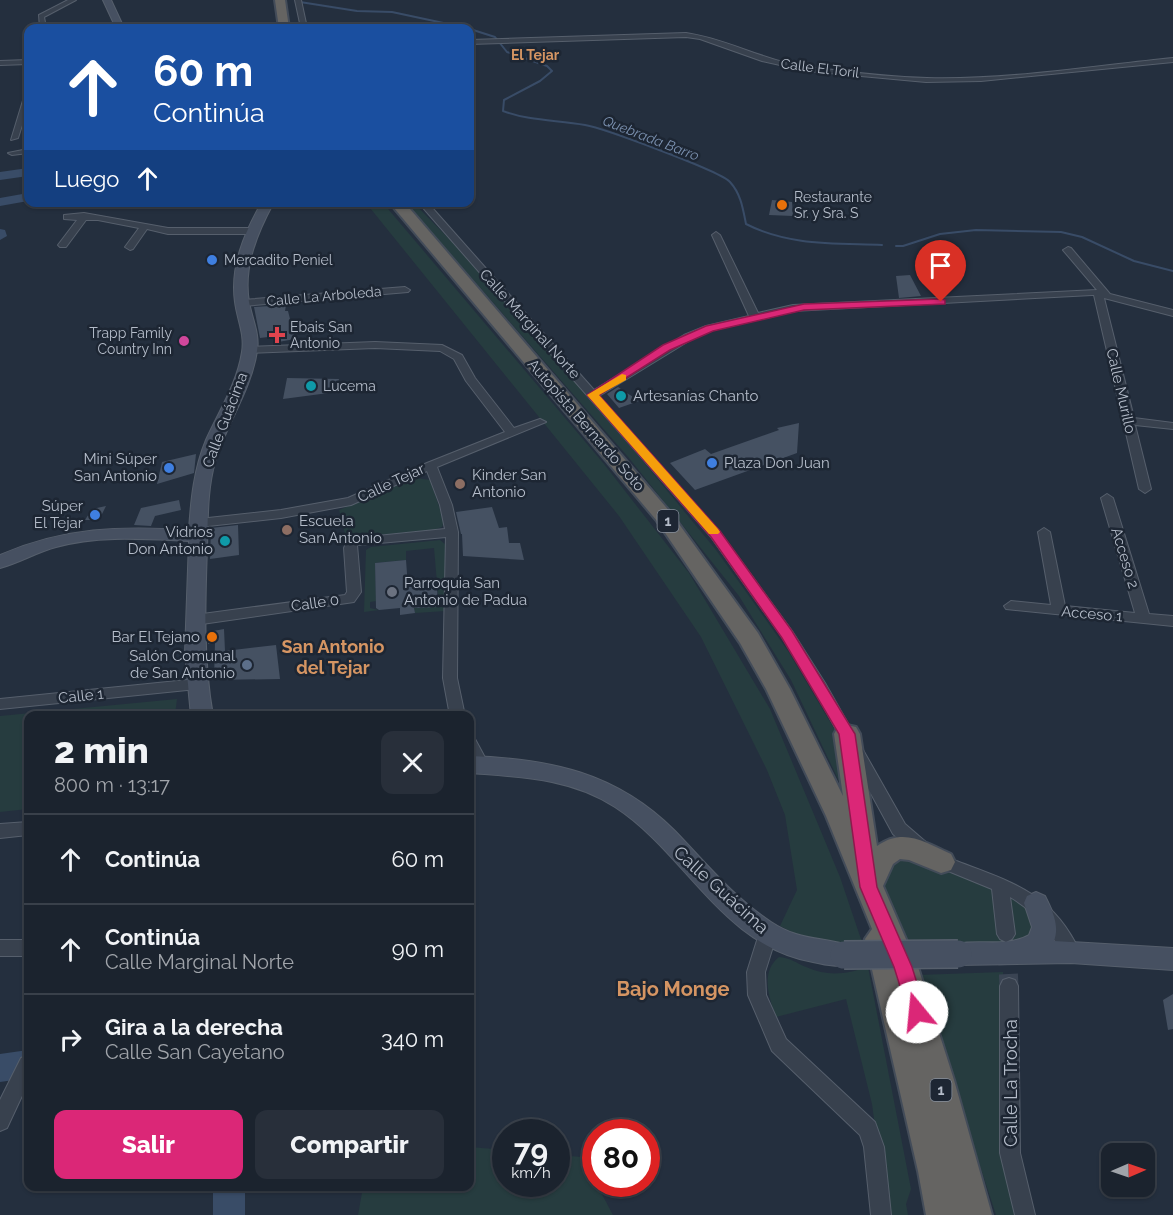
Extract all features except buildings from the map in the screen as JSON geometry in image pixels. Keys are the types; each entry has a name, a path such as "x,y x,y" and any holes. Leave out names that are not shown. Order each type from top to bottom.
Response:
{"highway":[{"path":"280,0 283,24"},
{"name":"Autopista Bernardo Soto","path":"400,207 664,517 750,639 778,688 839,816 903,967 938,1080 975,1215"},
{"path":"847,734 868,887"},
{"path":"868,887 883,856 896,847 912,849 941,862"},
{"name":"Autopista Bernardo Soto","path":"868,887 943,1215"}],"main road":[{"path":"106,0 118,24"},
{"name":"Calle Guácima","path":"198,702 195,620 204,477 209,453 242,381 250,350 240,283 242,264 253,231 265,207"},
{"path":"0,562 38,545 79,534 199,529"},
{"name":"Calle Guácima","path":"475,765 566,776 594,785 622,800 636,810 734,906 768,934 806,949 844,955 957,954 1010,943 1071,952 1173,959"},
{"path":"1010,943 1031,947 1040,942 1045,927 1036,903"}],"street":[{"path":"42,24 41,16 72,0"},
{"path":"298,0 303,24"},
{"name":"Calle El Toril","path":"474,42 686,35 701,37 764,60 807,69 926,80 981,79 1173,60"},
{"path":"0,63 24,62"},
{"path":"14,138 24,108"},
{"path":"12,153 24,152"},
{"name":"Calle Marginal Norte","path":"426,207 716,534 787,634 847,734 899,829 941,862 1000,884 1036,903 1060,932 1071,952"},
{"path":"67,217 84,216 183,232 253,231"},
{"path":"63,245 84,216"},
{"path":"130,247 145,226"},
{"path":"716,235 755,317"},
{"name":"Calle Murillo","path":"1068,250 1102,294 1128,421 1145,489"},
{"name":"Calle La Arboleda","path":"243,303 405,290"},
{"path":"593,395 688,337 755,317 804,307 1102,294 1173,313"},
{"path":"250,350 375,345 423,345 442,348 458,357 470,379 512,432"},
{"path":"1128,421 1173,426"},
{"name":"Calle Tejar","path":"199,529 340,504 540,422"},
{"path":"431,465 446,505 452,532 450,678 457,711"},
{"name":"Acceso 2","path":"1107,498 1143,618"},
{"name":"Calle 0","path":"195,620 349,598 354,592 350,548 352,542 452,532"},
{"path":"1044,532 1059,611"},
{"name":"Acceso 1","path":"1011,606 1173,621"},
{"name":"Calle 1","path":"0,704 198,702"},
{"path":"0,831 24,829"},
{"path":"1000,884 1010,943"},
{"path":"768,934 756,972 757,995 779,1045 868,1129 874,1147 881,1215"},
{"path":"0,948 24,948"},
{"name":"Calle La Trocha","path":"1009,986 1010,1153 1025,1215"},
{"path":"2,1116 24,1072"}],"green space":[{"path":"369,207 386,207 604,464 689,573 770,709 840,877 864,948 806,939 780,926 797,890 785,815 767,770 701,637 619,516"},
{"path":"409,207 418,207 452,242 609,420 716,550 788,651 839,737 846,796 791,680 739,596 629,458"},
{"path":"415,478 430,480 444,521 442,527 433,530 346,538 339,510"},
{"path":"440,540 446,545 445,611 415,613 414,608 439,606 434,548 406,551 406,560 375,563 376,601 370,602 370,608 379,610 364,612 366,550 371,547"},
{"path":"177,699 176,711 52,711"},
{"path":"24,714 24,809 0,812 0,716"},
{"path":"903,856 993,888 1005,938 1012,939 1006,893 1034,920 1035,927 1029,944 905,951 879,879 884,869"},
{"path":"779,957 814,970 830,973 845,973 868,967 911,1189 906,1204 908,1215 887,1215 872,1104 846,999 776,1017 769,994 768,978 773,963"},
{"path":"1003,972 1002,1141 1016,1215 996,1215 918,975"},
{"path":"474,1147 492,1149 492,1197 570,1197 570,1156 582,1157 582,1197 603,1197 613,1215 358,1215 362,1191 474,1191"}],"waterway":[{"name":"Quebrada Barro","path":"300,2 357,11 392,12 448,24"},
{"name":"Quebrada Barro","path":"474,30 495,37 507,52 547,66 552,71 540,81 504,100 503,111 523,117 575,123 596,128 706,169 730,182 743,207 746,224 762,231 813,242 882,245"},
{"path":"0,176 24,173"},
{"path":"0,202 24,198"},
{"name":"Quebrada Barro","path":"896,246 903,246 940,234 976,230 1061,232 1082,237 1134,261 1173,271"},
{"path":"0,1068 24,1065"},
{"path":"229,1191 229,1215"}],"tunnel":[{"path":"1007,946 1009,986"}],"slow traffic":[{"path":"622,377 593,395 713,532"}],"place":[{"name":"Restaurante Sr. y Sra. S","path":"782,205"},
{"name":"Mercadito Peniel","path":"212,260"},
{"name":"Ebais San Antonio","path":"277,335"},
{"name":"Trapp Family Country Inn","path":"184,341"},
{"name":"Lucema","path":"311,386"},
{"name":"Artesanías Chanto","path":"621,396"},
{"name":"Plaza Don Juan","path":"712,463"},
{"name":"Mini Súper San Antonio","path":"169,468"},
{"name":"Kinder San Antonio","path":"460,484"},
{"name":"Súper El Tejar","path":"95,515"},
{"name":"Escuela San Antonio","path":"287,530"},
{"name":"Vidrios Don Antonio","path":"225,541"},
{"name":"Parroquia San Antonio de Padua","path":"392,592"},
{"name":"Bar El Tejano","path":"212,637"},
{"name":"Salón Comunal de San Antonio","path":"247,665"}],"district":[{"name":"El Tejar","path":"535,55"},
{"name":"San Antonio del Tejar","path":"333,657"},
{"name":"Bajo Monge","path":"673,989"}],"route":[{"path":"917,1012 903,967 868,887 847,734 787,634 716,534 593,395 666,348 710,328 793,308 941,302"}]}
